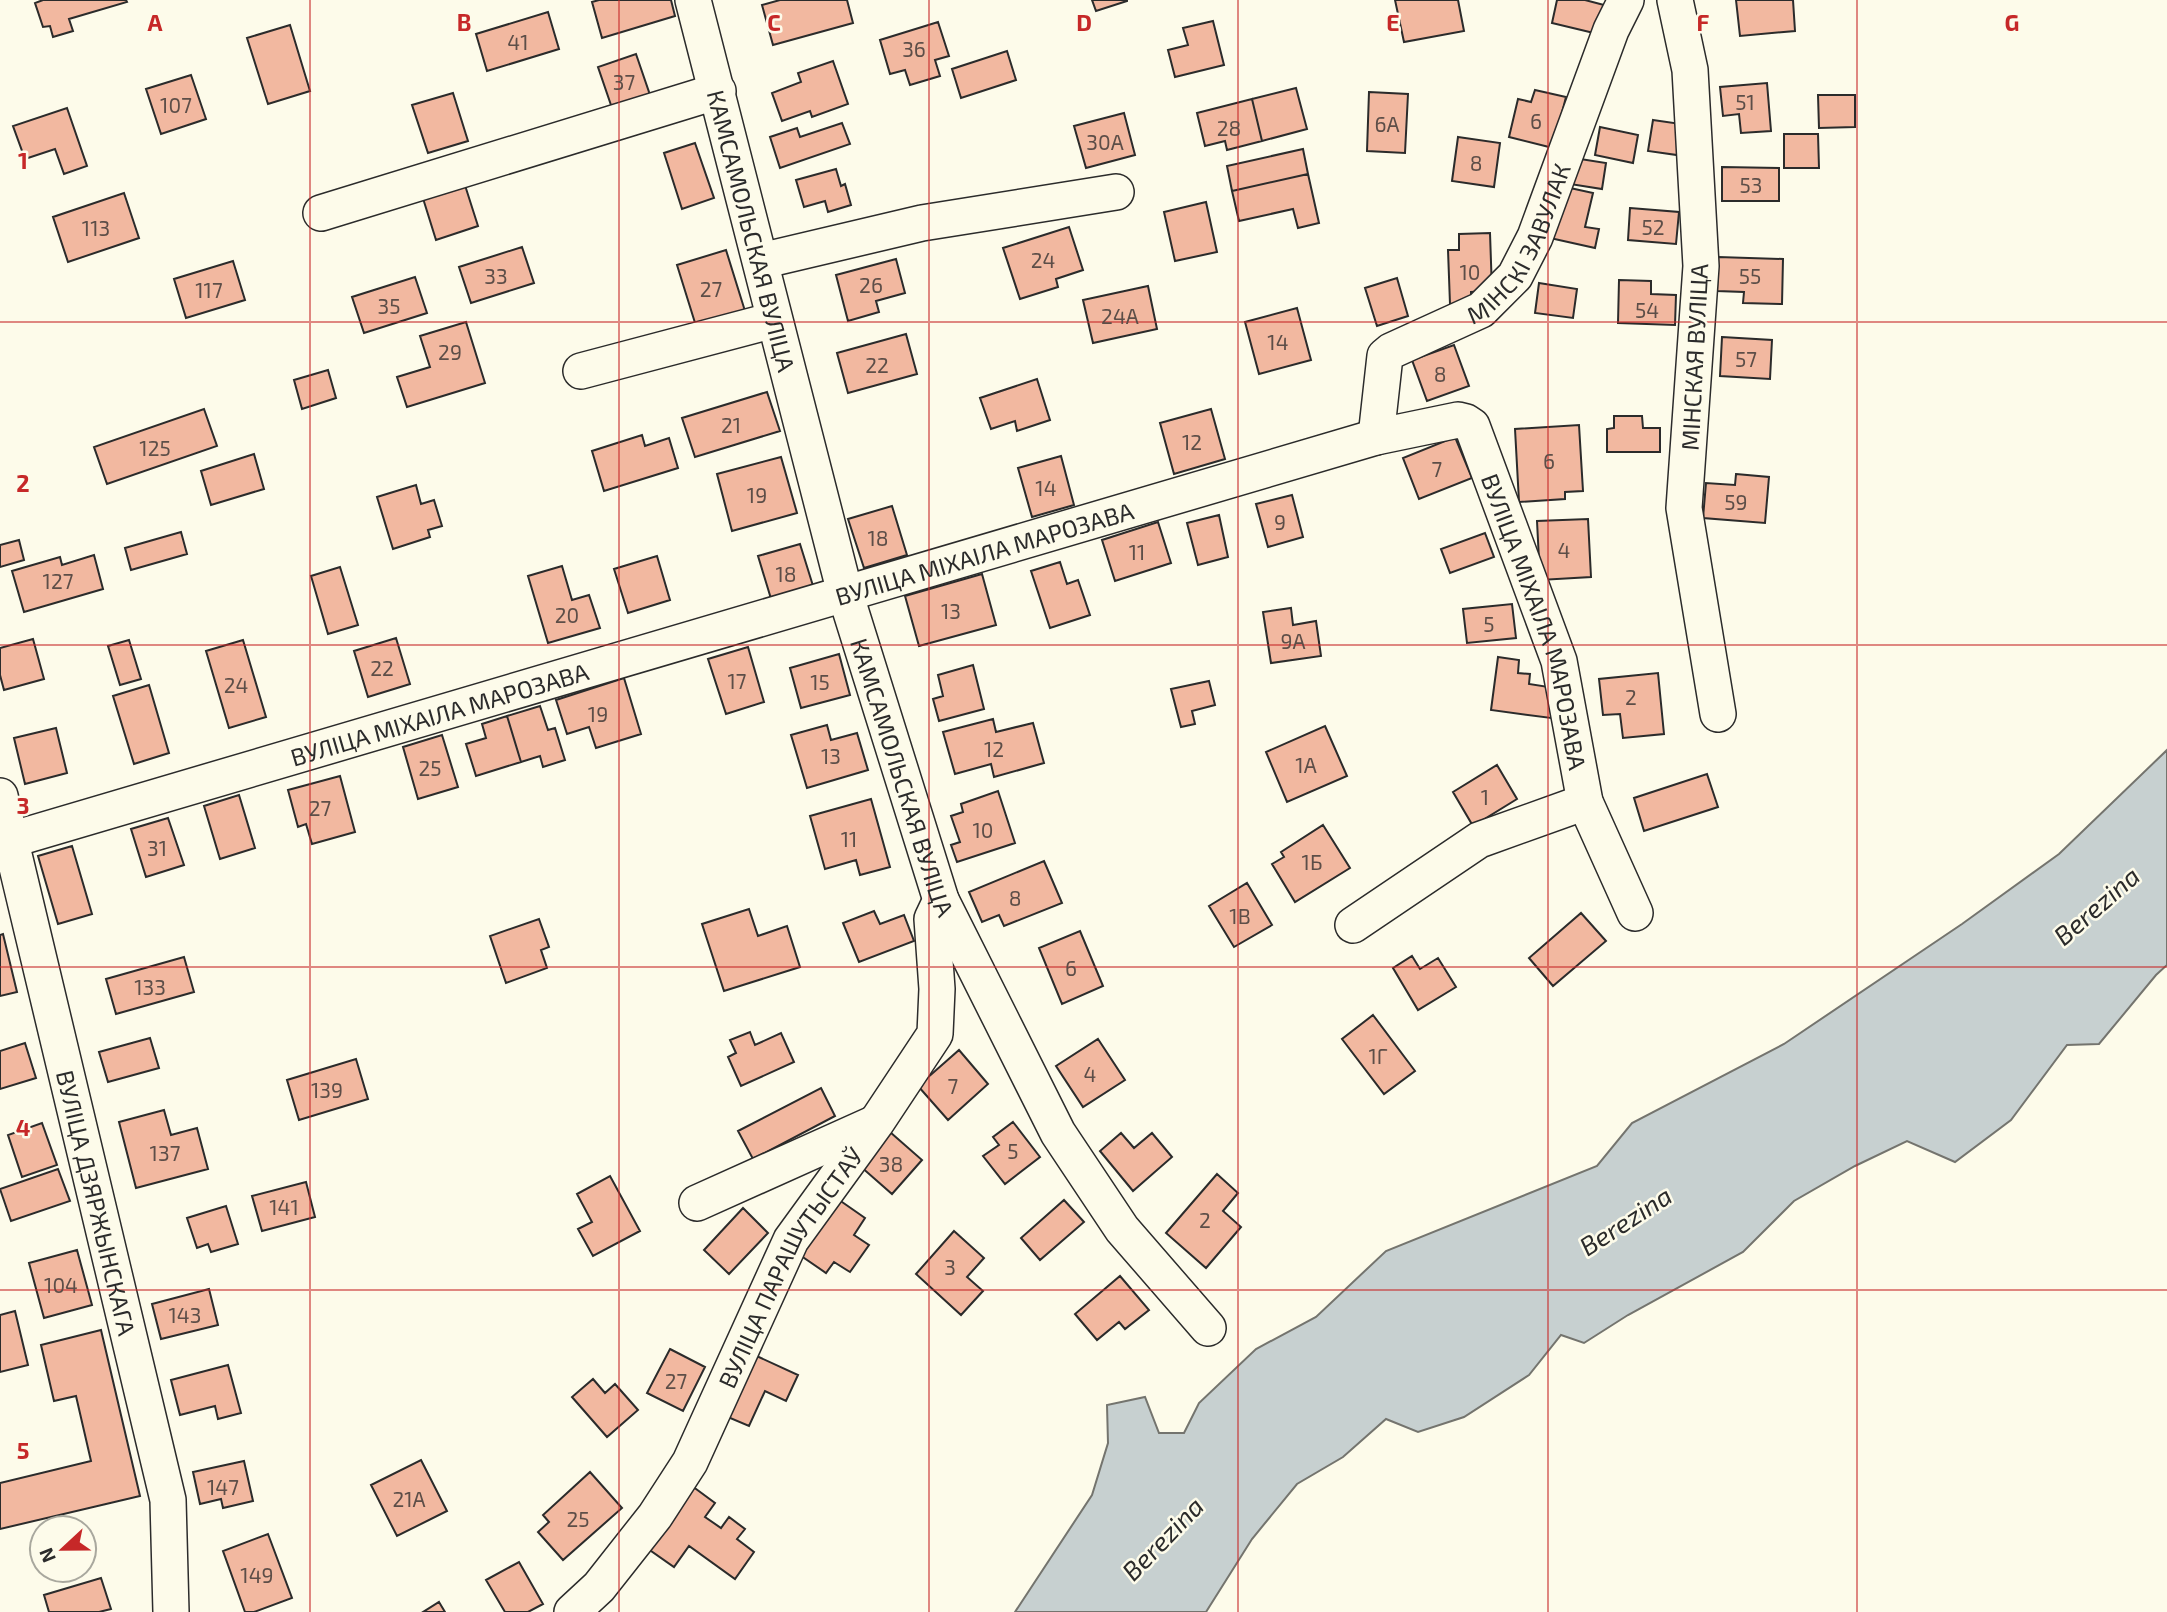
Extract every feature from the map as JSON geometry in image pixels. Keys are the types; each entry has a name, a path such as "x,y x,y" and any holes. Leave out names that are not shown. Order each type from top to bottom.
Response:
{"street":[{"name":"КАМСАМОЛЬСКАЯ ВУЛІЦА","path":"693,0 845,593 941,900 1058,1133 1122,1228 1208,1328"},
{"name":"МІНСКІ ЗАВУЛАК","path":"1376,438 1385,356 1481,310 1515,276 1535,237 1611,30 1626,0"},
{"name":"МІНСКАЯ ВУЛІЦА","path":"1675,0 1690,70 1701,266 1684,508 1718,714"},
{"path":"321,213 718,91"},
{"path":"761,261 922,223 1116,192"},
{"path":"581,371 774,320"},
{"name":"ВУЛІЦА МІХАІЛА МАРОЗАВА","path":"5,841 1376,438 1458,420 1472,426 1559,662 1585,802 1635,914"},
{"name":"ВУЛІЦА ДЗЯРЖЫНСКАГА","path":"0,796 5,841 168,1500 171,1612"},
{"path":"1353,925 1479,840 1585,802"},
{"name":"ВУЛІЦА ПАРАШУТЫСТАЎ","path":"572,1612 599,1587 655,1516 690,1462 791,1240 876,1123 934,1034 937,989 932,919 941,900"},
{"path":"697,1203 876,1123"}],"water":[{"name":"Berezina","path":"2167,750 2167,965 2099,1044 2067,1045 2011,1120 1955,1162 1907,1141 1855,1166 1794,1201 1743,1252 1628,1315 1584,1343 1561,1335 1529,1375 1464,1417 1418,1432 1386,1419 1343,1457 1297,1484 1252,1539 1206,1612 1015,1612 1092,1495 1108,1443 1107,1405 1145,1397 1159,1433 1184,1433 1199,1403 1256,1349 1316,1317 1386,1251 1597,1166 1632,1123 1784,1044 1962,924 2059,854"}],"building":[{"path":"43,0 127,2 69,19 73,31 53,37 50,26 43,27 35,3"},
{"path":"671,0 675,16 602,38 592,2"},
{"path":"780,0 847,0 853,23 773,45 762,5"},
{"path":"1092,0 1127,0 1127,1 1096,11"},
{"path":"1395,0 1458,0 1464,31 1404,42"},
{"path":"1557,0 1585,0 1604,5 1598,34 1552,23"},
{"path":"1736,0 1793,0 1795,31 1740,36"},
{"path":"548,12 559,49 487,71 476,34"},
{"path":"1213,21 1224,65 1175,77 1168,50 1188,45 1183,28"},
{"path":"938,22 949,56 935,60 940,76 910,85 905,70 890,74 880,40"},
{"path":"290,25 310,91 268,104 247,38"},
{"path":"1007,51 1016,80 961,98 952,69"},
{"path":"636,54 650,95 612,108 598,67"},
{"path":"833,61 848,104 812,117 810,111 782,121 772,93 801,82 798,73"},
{"path":"191,75 206,119 161,134 146,89"},
{"path":"1767,83 1771,131 1741,133 1739,114 1723,116 1720,87"},
{"path":"1296,88 1307,129 1262,141 1252,99"},
{"path":"1535,90 1566,97 1553,148 1509,137 1518,99 1531,102"},
{"path":"1369,92 1408,94 1405,153 1367,151"},
{"path":"453,93 468,141 428,153 412,105"},
{"path":"1818,95 1855,95 1855,127 1819,128"},
{"path":"1252,99 1262,141 1227,150 1225,141 1205,146 1197,113"},
{"path":"67,108 87,166 64,174 55,149 25,159 13,126"},
{"path":"1124,113 1135,155 1086,168 1074,126"},
{"path":"1653,120 1681,124 1677,155 1648,151"},
{"path":"842,123 850,144 780,168 770,137 797,128 800,137"},
{"path":"1600,127 1638,135 1633,163 1595,155"},
{"path":"1784,134 1818,134 1819,168 1784,168"},
{"path":"1458,137 1500,143 1494,187 1452,181"},
{"path":"695,143 714,198 682,209 664,153"},
{"path":"1303,149 1308,174 1232,191 1227,166"},
{"path":"1574,158 1606,163 1602,189 1570,184"},
{"path":"1722,167 1779,168 1779,201 1722,201"},
{"path":"836,169 841,186 845,184 851,205 828,212 825,201 804,207 796,180"},
{"path":"1308,174 1319,223 1298,228 1293,209 1239,221 1232,191"},
{"path":"463,179 478,226 436,240 421,192"},
{"path":"1561,186 1593,193 1585,227 1599,229 1595,248 1550,238"},
{"path":"124,193 139,238 68,262 53,217"},
{"path":"1206,202 1217,252 1175,261 1164,212"},
{"path":"1630,208 1679,212 1676,244 1628,240"},
{"path":"1069,227 1083,270 1056,279 1058,287 1020,299 1003,248"},
{"path":"1490,233 1492,291 1471,292 1471,304 1450,304 1448,250 1459,250 1459,234"},
{"path":"522,247 534,283 471,303 459,267"},
{"path":"726,250 745,311 696,326 677,265"},
{"path":"1718,257 1783,259 1782,304 1743,303 1744,292 1717,291"},
{"path":"896,259 905,293 876,301 879,312 848,321 836,275"},
{"path":"233,261 245,300 186,318 174,279"},
{"path":"415,277 427,313 364,333 352,297"},
{"path":"1397,278 1408,316 1377,326 1365,288"},
{"path":"1619,280 1651,281 1651,294 1676,295 1675,325 1618,323"},
{"path":"1539,283 1577,289 1573,318 1535,313"},
{"path":"1148,286 1157,329 1093,343 1083,300"},
{"path":"1297,308 1311,360 1259,374 1245,322"},
{"path":"466,322 485,383 407,407 397,377 430,367 420,336"},
{"path":"906,334 917,374 848,393 837,353"},
{"path":"1722,337 1772,340 1770,379 1720,376"},
{"path":"1454,345 1469,386 1427,401 1412,360"},
{"path":"328,370 336,398 302,409 294,380"},
{"path":"1037,379 1050,420 1017,431 1015,421 991,429 980,398"},
{"path":"767,392 780,431 695,457 682,418"},
{"path":"204,409 217,446 107,484 94,447"},
{"path":"1211,409 1225,459 1174,474 1160,423"},
{"path":"1614,416 1642,416 1643,428 1660,428 1660,452 1607,452 1607,429 1614,428"},
{"path":"1579,425 1583,491 1565,492 1565,499 1519,502 1515,429"},
{"path":"642,435 645,446 669,438 678,468 604,491 592,451"},
{"path":"1455,437 1472,478 1419,499 1403,458"},
{"path":"254,454 264,489 211,505 201,471"},
{"path":"1061,456 1074,505 1032,517 1018,468"},
{"path":"781,457 797,513 732,531 717,474"},
{"path":"1736,474 1769,477 1765,523 1703,518 1706,483 1735,485"},
{"path":"416,485 421,504 434,500 442,526 428,530 430,537 393,549 377,497"},
{"path":"1292,495 1303,537 1268,547 1256,504"},
{"path":"892,506 907,555 864,568 848,519"},
{"path":"1219,515 1228,557 1198,565 1187,523"},
{"path":"1588,519 1591,577 1540,580 1537,521"},
{"path":"1158,522 1171,563 1115,581 1102,540"},
{"path":"181,532 187,554 131,570 125,548"},
{"path":"1485,533 1494,557 1450,573 1441,549"},
{"path":"19,540 24,560 0,567 0,545"},
{"path":"800,544 814,589 772,602 758,556"},
{"path":"94,555 103,589 24,612 12,571 60,557 62,565"},
{"path":"657,556 670,600 628,613 614,569"},
{"path":"1060,562 1067,584 1078,580 1090,615 1050,628 1031,571"},
{"path":"562,566 572,600 589,595 600,628 548,643 528,576"},
{"path":"340,567 358,625 328,634 311,576"},
{"path":"982,574 996,625 919,646 905,596"},
{"path":"1512,604 1516,638 1467,643 1463,609"},
{"path":"1291,608 1293,625 1316,621 1321,656 1271,663 1263,612"},
{"path":"396,638 410,684 368,697 354,651"},
{"path":"33,639 44,679 4,690 0,675 0,648"},
{"path":"129,640 141,679 120,685 108,646"},
{"path":"243,640 266,717 229,728 206,651"},
{"path":"748,647 764,702 726,714 708,659"},
{"path":"839,654 850,695 801,708 790,668"},
{"path":"1498,657 1519,660 1518,673 1530,674 1529,684 1555,688 1551,718 1491,710"},
{"path":"973,665 984,709 939,721 933,699 943,696 938,675"},
{"path":"1658,673 1664,734 1623,738 1620,714 1603,715 1599,679"},
{"path":"624,678 641,734 596,748 589,727 567,734 556,700"},
{"path":"1209,681 1215,705 1192,711 1195,724 1181,727 1171,689"},
{"path":"149,685 169,753 134,764 113,696"},
{"path":"540,706 548,730 555,728 565,760 543,767 540,756 521,762 507,716"},
{"path":"507,716 521,762 476,776 466,744 486,738 482,724"},
{"path":"993,719 996,732 1033,723 1044,763 994,777 991,764 955,774 943,732"},
{"path":"827,725 831,740 857,733 868,770 807,788 791,735"},
{"path":"1325,726 1347,776 1287,802 1266,752"},
{"path":"56,728 67,773 25,784 14,738"},
{"path":"442,735 458,787 418,799 403,747"},
{"path":"1497,765 1517,799 1473,826 1453,792"},
{"path":"1707,774 1718,807 1644,831 1634,798"},
{"path":"340,776 355,832 312,844 306,824 298,827 288,790"},
{"path":"998,791 1015,843 957,862 951,845 960,842 951,816 963,812 961,804"},
{"path":"239,795 255,848 220,859 204,806"},
{"path":"871,799 890,867 860,875 856,860 825,869 810,816"},
{"path":"168,818 184,865 146,877 131,829"},
{"path":"1323,825 1350,868 1295,902 1272,864 1284,857 1281,852"},
{"path":"72,846 92,914 58,924 38,856"},
{"path":"1044,861 1062,903 1004,926 999,915 982,922 969,892"},
{"path":"1247,883 1272,925 1234,947 1209,906"},
{"path":"749,909 758,936 787,926 800,967 724,991 702,924"},
{"path":"874,911 880,924 904,915 914,941 859,962 843,923"},
{"path":"1581,913 1606,941 1553,986 1529,958"},
{"path":"539,919 549,947 541,950 547,968 506,983 490,936"},
{"path":"1080,931 1103,986 1062,1004 1039,948"},
{"path":"3,934 17,992 0,996 0,935"},
{"path":"1412,956 1420,969 1438,958 1456,987 1418,1010 1393,968"},
{"path":"184,957 194,992 116,1014 106,979"},
{"path":"1373,1015 1415,1071 1384,1094 1342,1039"},
{"path":"750,1032 755,1045 781,1033 794,1062 741,1086 728,1057 736,1053 730,1040"},
{"path":"150,1038 159,1068 108,1082 99,1052"},
{"path":"1098,1039 1125,1080 1083,1107 1056,1066"},
{"path":"25,1043 36,1078 0,1089 0,1051"},
{"path":"959,1050 988,1084 948,1120 918,1086"},
{"path":"356,1059 368,1099 299,1120 287,1080"},
{"path":"821,1088 835,1116 753,1159 738,1131"},
{"path":"164,1110 171,1135 197,1128 208,1169 136,1188 119,1122"},
{"path":"1013,1122 1040,1157 1005,1184 983,1156 999,1145 993,1137"},
{"path":"42,1123 57,1165 22,1177 8,1135"},
{"path":"890,1132 922,1160 892,1194 860,1166"},
{"path":"1121,1133 1134,1148 1152,1133 1172,1157 1133,1191 1100,1151"},
{"path":"58,1169 70,1201 11,1221 0,1189"},
{"path":"1217,1174 1238,1193 1223,1211 1241,1227 1206,1268 1166,1233"},
{"path":"610,1176 640,1231 593,1256 578,1229 592,1222 577,1194"},
{"path":"306,1182 315,1217 262,1231 252,1196"},
{"path":"832,1195 865,1218 854,1235 869,1245 850,1272 834,1262 826,1273 794,1251"},
{"path":"1064,1200 1084,1222 1040,1260 1021,1238"},
{"path":"226,1206 238,1244 211,1252 208,1244 197,1248 187,1218"},
{"path":"743,1208 768,1233 729,1274 704,1250"},
{"path":"954,1231 984,1258 967,1277 983,1291 961,1315 916,1274"},
{"path":"77,1250 92,1305 44,1318 29,1263"},
{"path":"1120,1276 1149,1310 1125,1329 1119,1322 1097,1340 1075,1314"},
{"path":"209,1289 218,1325 161,1339 152,1304"},
{"path":"15,1311 28,1365 0,1372 0,1315"},
{"path":"101,1330 140,1496 64,1514 28,1514 28,1522 0,1529 0,1483 91,1461 76,1396 54,1401 41,1345"},
{"path":"670,1349 705,1367 683,1411 647,1393"},
{"path":"750,1353 798,1375 786,1401 765,1391 749,1426 723,1415"},
{"path":"228,1365 241,1413 218,1419 215,1406 180,1415 171,1380"},
{"path":"593,1379 605,1393 615,1384 638,1410 607,1437 572,1397"},
{"path":"421,1460 447,1511 397,1536 371,1485"},
{"path":"244,1461 253,1501 223,1508 221,1499 200,1504 193,1472"},
{"path":"590,1472 622,1508 563,1560 538,1532 549,1522 543,1515"},
{"path":"692,1486 715,1503 705,1517 721,1528 729,1517 745,1529 737,1539 754,1552 735,1579 689,1546 674,1567 644,1546"},
{"path":"268,1534 292,1598 254,1612 245,1612 223,1551"},
{"path":"519,1562 543,1604 528,1612 505,1612 486,1580"},
{"path":"101,1578 111,1609 99,1612 49,1612 44,1595 81,1584 98,1584 98,1579"},
{"path":"439,1602 445,1612 423,1612"}]}
